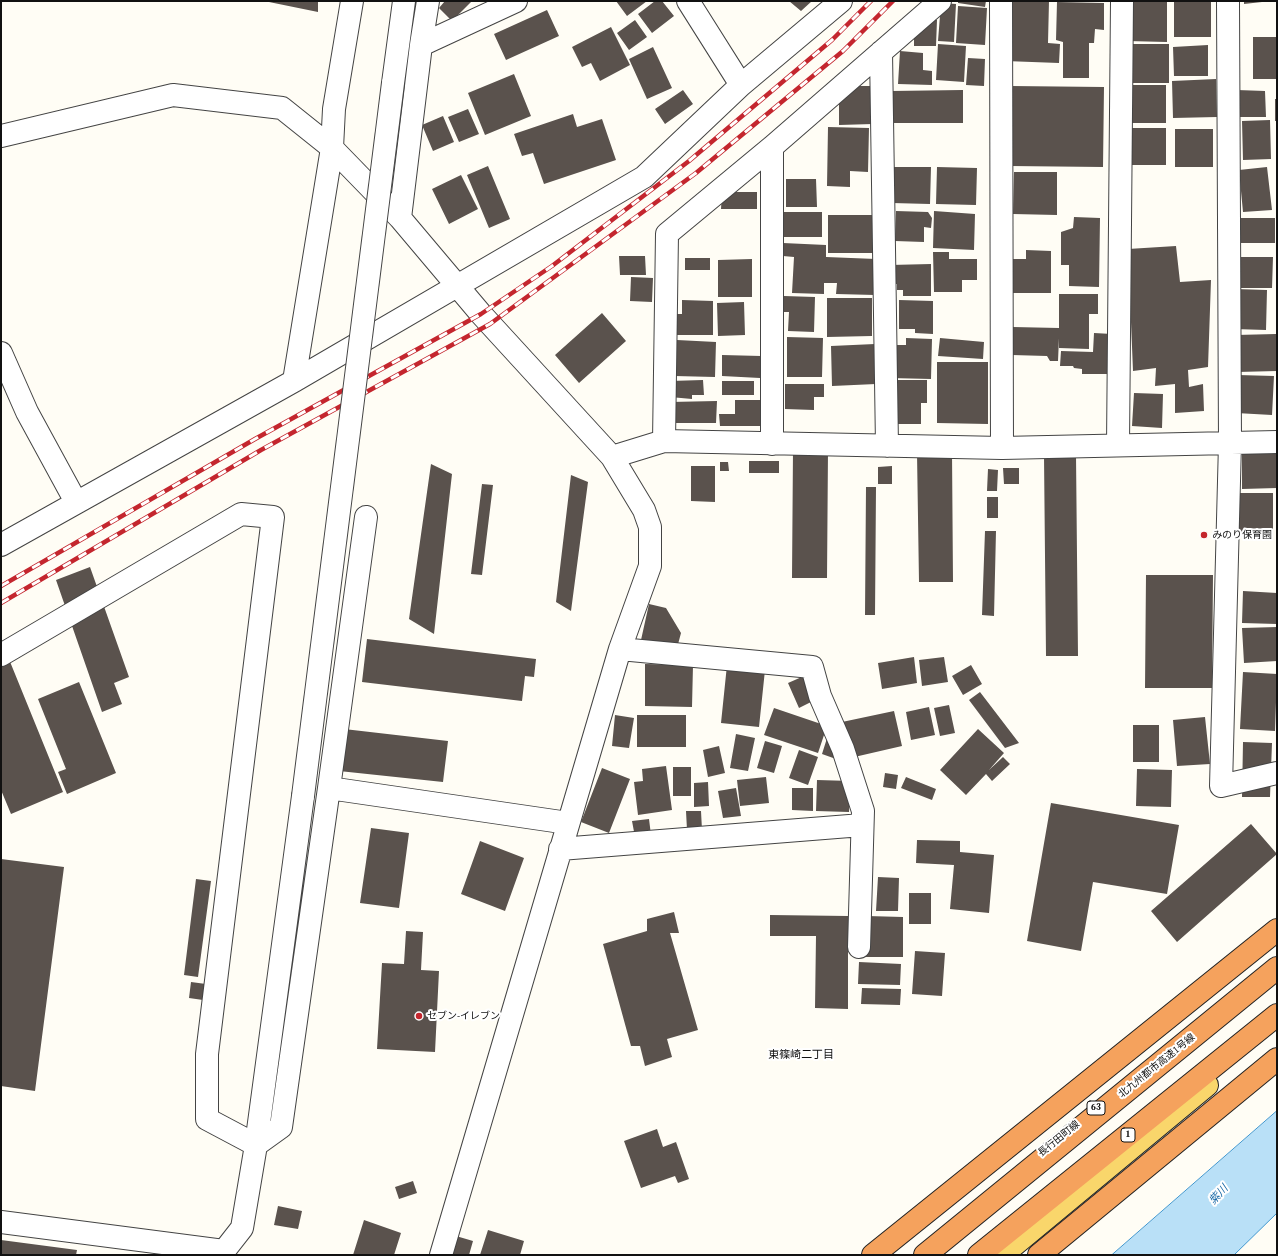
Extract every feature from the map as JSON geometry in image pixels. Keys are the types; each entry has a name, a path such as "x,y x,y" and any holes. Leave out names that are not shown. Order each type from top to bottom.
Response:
{"highway":[{"path":"873,1255 1277,930"},
{"name":"北九州都市高速1号線","path":"925,1255 1277,968"},
{"name":"1","path":"979,1255 1277,1015"},
{"path":"1039,1255 1277,1059"}],"main road":[{"name":"長行田町線","path":"914,1255 1277,961"},
{"path":"1002,1255 1277,1027"}],"street":[{"path":"294,382 332,148 334,110 352,1"},
{"path":"1,1222 223,1253 242,1228 256,1145 303,796 404,1"},
{"path":"400,218 428,1"},
{"path":"421,46 516,1"},
{"path":"688,1 741,85"},
{"path":"1,545 294,382 456,285 644,177 741,85 840,1"},
{"path":"664,441 667,234 772,147 940,1"},
{"path":"1001,1 1002,448"},
{"path":"1118,445 1122,1"},
{"path":"1228,1 1230,443 1221,786 1277,773"},
{"path":"881,52 887,446"},
{"path":"1,136 173,95 282,108 332,148 400,218 481,314 612,457 644,510 650,527 650,566 620,649 441,1255"},
{"path":"772,147 772,444"},
{"path":"1,353 27,412 76,502"},
{"path":"612,457 664,441 1002,448 1277,442"},
{"path":"1,655 241,514 273,517 207,1054 207,1119 256,1145"},
{"path":"256,1145 281,1127 366,517"},
{"path":"620,649 812,667 820,696 846,756 863,811 859,947"},
{"path":"329,788 568,823"},
{"path":"560,849 862,825"}],"water":[{"name":"紫川","path":"1277,1111 1277,1213 1234,1255 1112,1255"}],"building":[{"path":"318,1 318,12 269,2"},
{"path":"445,1 472,1 452,21 439,8"},
{"path":"616,1 647,1 627,16"},
{"path":"655,1 662,1 674,16 652,33 638,14"},
{"path":"789,1 812,1 801,11"},
{"path":"958,1 986,1 985,7 958,3"},
{"path":"1007,1 1049,1 1048,43 1060,44 1059,63 1005,61"},
{"path":"1127,1 1167,1 1167,42 1127,41"},
{"path":"1174,1 1211,1 1211,37 1174,37"},
{"path":"1244,1 1262,1 1262,2 1244,4"},
{"path":"1057,2 1104,3 1104,30 1095,29 1094,43 1089,43 1089,78 1063,78 1063,42 1056,40"},
{"path":"941,3 956,4 954,42 938,41"},
{"path":"958,6 987,8 985,45 956,43"},
{"path":"547,10 559,36 506,60 494,34"},
{"path":"635,20 647,37 629,50 617,33"},
{"path":"925,20 937,20 936,46 914,46 914,29"},
{"path":"611,27 630,65 600,81 591,63 582,67 572,47"},
{"path":"1253,37 1276,37 1276,79 1253,79"},
{"path":"938,44 966,46 964,82 936,80"},
{"path":"1130,44 1169,44 1169,83 1129,83"},
{"path":"1208,45 1208,76 1174,76 1173,47"},
{"path":"653,47 672,88 647,99 629,59"},
{"path":"900,51 923,53 923,70 932,71 932,85 898,84"},
{"path":"968,58 985,59 984,86 966,85"},
{"path":"514,74 531,116 485,135 468,93"},
{"path":"1216,79 1217,117 1173,118 1172,81"},
{"path":"1129,85 1166,85 1166,123 1129,123"},
{"path":"850,86 872,86 873,124 839,125 839,93"},
{"path":"1011,86 1104,87 1103,167 1010,166"},
{"path":"683,90 693,104 665,124 655,109"},
{"path":"963,90 963,123 892,123 892,91"},
{"path":"1237,90 1265,91 1266,117 1238,117"},
{"path":"1275,99 1277,99 1277,121 1275,121"},
{"path":"468,109 479,134 459,142 448,117"},
{"path":"573,114 577,127 602,119 616,160 544,184 533,153 522,156 514,134"},
{"path":"443,116 454,142 433,151 422,125"},
{"path":"1270,120 1271,159 1243,160 1242,121"},
{"path":"828,127 869,128 868,172 850,171 850,187 827,186"},
{"path":"1130,128 1166,128 1166,165 1129,165"},
{"path":"1175,129 1213,129 1213,167 1175,167"},
{"path":"488,166 510,219 489,228 467,175"},
{"path":"893,167 931,167 930,204 892,203"},
{"path":"937,167 977,168 976,205 936,204"},
{"path":"1267,167 1272,210 1243,212 1239,170"},
{"path":"1014,172 1057,172 1057,215 1013,214"},
{"path":"461,175 478,209 449,224 432,189"},
{"path":"786,179 816,179 817,207 786,207"},
{"path":"722,192 757,192 757,209 721,209"},
{"path":"896,211 928,212 932,218 931,228 924,227 924,242 895,241"},
{"path":"934,211 975,214 974,250 933,248"},
{"path":"784,212 822,212 822,237 784,237"},
{"path":"828,215 875,215 875,253 828,253"},
{"path":"1074,217 1100,218 1099,287 1069,286 1069,265 1061,265 1061,232 1073,228"},
{"path":"1240,218 1275,218 1275,243 1240,243"},
{"path":"783,243 826,245 826,257 876,259 875,295 836,294 837,283 824,283 824,294 792,293 794,257 783,256"},
{"path":"1176,246 1180,282 1211,280 1208,367 1188,370 1189,387 1203,384 1204,411 1175,413 1175,384 1155,386 1156,368 1133,371 1128,249"},
{"path":"1026,250 1051,251 1051,293 1008,293 1008,259 1026,259"},
{"path":"933,252 949,252 949,259 977,259 977,280 962,280 962,292 934,292"},
{"path":"619,256 645,256 646,275 620,275"},
{"path":"1240,257 1273,257 1272,288 1241,288"},
{"path":"685,258 710,258 710,270 685,270"},
{"path":"752,259 752,297 718,297 718,260"},
{"path":"931,264 931,296 903,296 903,290 897,290 897,284 890,284 890,265"},
{"path":"631,277 653,278 652,302 630,301"},
{"path":"1235,289 1267,290 1266,330 1234,329"},
{"path":"1059,294 1098,294 1098,314 1089,314 1089,349 1059,348 1059,338 1058,361 1050,361 1047,356 1012,355 1013,327 1059,328"},
{"path":"784,296 815,297 814,332 788,331 789,312 783,312"},
{"path":"827,298 872,298 872,336 827,337"},
{"path":"682,300 713,301 713,335 673,335 673,314 682,314"},
{"path":"899,300 933,301 933,334 915,333 915,329 899,329"},
{"path":"744,302 745,335 718,336 717,303"},
{"path":"602,313 626,341 579,383 555,355"},
{"path":"1094,333 1112,334 1112,374 1082,374 1082,369 1074,368 1073,366 1060,366 1061,351 1093,352"},
{"path":"1276,334 1277,371 1237,372 1236,335"},
{"path":"787,337 823,338 822,377 787,377"},
{"path":"906,338 932,339 931,379 890,378 891,345 906,345"},
{"path":"940,338 984,342 983,359 938,356"},
{"path":"677,340 716,342 715,377 675,376"},
{"path":"875,344 876,384 832,386 831,346"},
{"path":"722,355 761,356 760,378 722,376"},
{"path":"937,362 988,362 988,424 937,423"},
{"path":"1238,375 1274,376 1272,415 1236,413"},
{"path":"703,380 704,395 692,395 692,399 670,397 670,381"},
{"path":"893,380 927,380 927,403 921,403 921,424 893,424"},
{"path":"722,381 754,381 754,395 722,395"},
{"path":"785,384 824,384 824,397 814,397 814,410 785,409"},
{"path":"1134,393 1163,394 1162,428 1132,426"},
{"path":"735,400 765,400 765,426 720,426 719,414 735,414"},
{"path":"717,401 716,423 670,423 670,402"},
{"path":"793,450 828,450 827,578 792,578"},
{"path":"952,452 953,582 919,582 917,453"},
{"path":"1242,454 1277,454 1277,488 1242,489"},
{"path":"1076,455 1078,656 1046,656 1044,456"},
{"path":"749,461 779,461 779,473 749,473"},
{"path":"720,462 728,462 729,471 720,471"},
{"path":"431,464 452,474 434,634 409,619"},
{"path":"691,466 715,466 715,502 691,501"},
{"path":"892,466 892,484 878,484 878,467"},
{"path":"1003,468 1019,468 1019,484 1004,484"},
{"path":"988,469 998,470 997,491 987,491"},
{"path":"571,475 588,482 571,611 556,602"},
{"path":"482,484 493,485 482,575 471,574"},
{"path":"866,487 876,487 875,615 865,615"},
{"path":"1236,493 1273,493 1273,533 1236,533"},
{"path":"987,497 998,497 998,518 987,518"},
{"path":"985,531 996,531 994,616 982,615"},
{"path":"90,567 129,677 114,683 122,704 102,712 56,580"},
{"path":"1146,575 1213,575 1212,688 1145,688"},
{"path":"1243,591 1277,593 1277,624 1242,623"},
{"path":"649,604 666,608 681,633 677,648 641,640"},
{"path":"1277,627 1277,661 1244,663 1242,628"},
{"path":"367,639 536,659 534,677 525,676 522,701 362,682"},
{"path":"2,642 63,792 11,814 1,790"},
{"path":"914,657 917,683 882,689 878,663"},
{"path":"944,657 948,682 922,686 919,660"},
{"path":"645,664 693,665 692,707 645,706"},
{"path":"727,665 765,670 759,727 721,723"},
{"path":"971,665 982,684 963,695 952,676"},
{"path":"1243,672 1277,674 1275,731 1240,729"},
{"path":"804,676 815,700 799,708 788,683"},
{"path":"79,682 116,773 67,794 58,772 66,769 38,699"},
{"path":"980,692 1019,743 1005,748 969,700"},
{"path":"949,705 955,733 940,736 934,708"},
{"path":"929,707 935,735 911,740 906,712"},
{"path":"774,708 827,726 818,753 764,735"},
{"path":"894,711 902,746 850,758 842,722"},
{"path":"615,715 634,718 629,748 612,746"},
{"path":"637,715 686,715 686,747 637,747"},
{"path":"1205,717 1210,764 1177,766 1173,720"},
{"path":"1133,725 1159,725 1159,762 1133,762"},
{"path":"344,729 448,741 443,782 339,771"},
{"path":"978,729 1004,753 989,770 1003,757 1010,764 992,781 986,774 966,795 940,770"},
{"path":"736,734 755,738 748,771 730,768"},
{"path":"828,735 836,759 822,754"},
{"path":"765,741 782,746 774,773 757,768"},
{"path":"1243,742 1272,743 1270,797 1242,797"},
{"path":"719,746 725,773 708,777 703,750"},
{"path":"799,750 818,757 808,785 789,778"},
{"path":"666,766 672,810 638,815 634,782 643,781 642,769"},
{"path":"673,767 691,767 691,796 673,796"},
{"path":"602,768 630,779 609,833 581,822"},
{"path":"1137,769 1172,770 1171,807 1136,806"},
{"path":"885,773 898,775 896,789 883,787"},
{"path":"766,777 769,803 740,806 737,780"},
{"path":"906,777 936,789 932,800 901,788"},
{"path":"817,780 851,781 849,812 816,811"},
{"path":"708,782 709,806 694,807 694,783"},
{"path":"736,788 741,816 723,818 718,791"},
{"path":"792,788 813,788 813,811 792,810"},
{"path":"1051,803 1179,825 1167,894 1093,882 1081,951 1027,941"},
{"path":"686,811 701,811 702,830 687,830"},
{"path":"649,819 651,835 635,837 632,821"},
{"path":"1251,824 1277,854 1177,942 1151,911"},
{"path":"371,828 409,833 399,908 360,903"},
{"path":"917,840 960,841 960,852 994,855 989,913 950,909 954,865 916,863"},
{"path":"480,841 524,858 505,911 461,894"},
{"path":"1,859 64,867 35,1091 1,1086"},
{"path":"878,877 899,878 898,911 876,911"},
{"path":"196,879 211,881 198,977 184,975"},
{"path":"909,893 931,893 931,924 909,924"},
{"path":"674,912 679,933 670,933 698,1030 667,1039 672,1057 645,1066 640,1046 631,1046 603,944 647,931 647,919"},
{"path":"770,915 848,916 848,1009 815,1008 816,936 770,936"},
{"path":"867,916 903,917 903,957 866,957"},
{"path":"406,931 423,932 421,970 439,971 435,1052 377,1049 382,963 404,964"},
{"path":"915,951 945,953 942,996 912,994"},
{"path":"859,962 901,964 900,985 858,984"},
{"path":"191,982 206,984 203,1000 189,998"},
{"path":"862,988 901,989 900,1005 861,1004"},
{"path":"657,1129 663,1147 676,1142 689,1179 678,1183 675,1176 641,1188 624,1141"},
{"path":"413,1181 417,1193 399,1199 395,1187"},
{"path":"278,1206 302,1211 298,1229 274,1225"},
{"path":"364,1220 401,1233 394,1255 353,1255"},
{"path":"488,1230 524,1241 520,1255 480,1255"},
{"path":"456,1236 473,1241 469,1255 451,1255"},
{"path":"1,1240 77,1250 76,1255 1,1255"}],"railway":[{"path":"1,586 255,439 481,314 552,266 689,161 832,40 871,1"},
{"path":"1,603 261,450 490,324 696,173 843,51 893,1"}],"place":[{"name":"みのり保育園","path":"1204,535"},
{"name":"セブン-イレブン","path":"419,1016"}],"district":[{"name":"東篠崎二丁目","path":"801,1055"}]}
